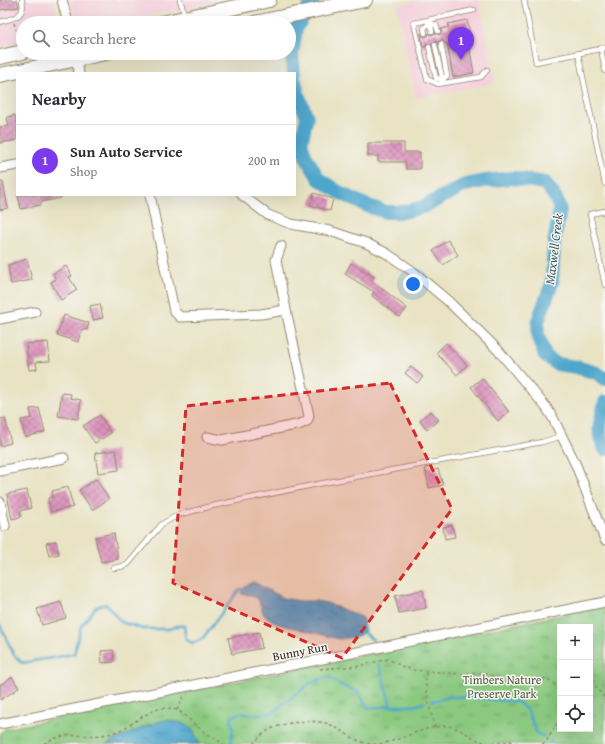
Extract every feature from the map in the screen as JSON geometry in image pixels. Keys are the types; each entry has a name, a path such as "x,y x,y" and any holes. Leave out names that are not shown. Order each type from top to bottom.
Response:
{"main road":[{"path":"194,16 269,0"},
{"path":"290,16 365,0"},
{"path":"0,57 16,54"},
{"path":"0,75 60,60"}],"street":[{"path":"62,0 66,16"},
{"path":"77,60 79,72"},
{"path":"0,168 16,165"},
{"path":"150,196 174,311 180,317 261,314 286,310"},
{"path":"243,196 268,215 291,224 330,231 366,243 411,270 448,301 498,350 546,407 576,465 605,540"},
{"path":"207,437 222,440 301,424 307,421 309,416 276,260 281,246"},
{"path":"0,319 35,312"},
{"path":"0,471 64,458"},
{"path":"0,502 5,526"},
{"name":"Bunny Run","path":"0,724 605,602"}],"lane":[{"path":"17,16 21,14 24,8 22,0"},
{"path":"180,0 184,16"},
{"path":"524,0 536,62 603,48 605,71"},
{"path":"474,10 430,21 414,23 427,79 438,84 481,77 487,70"},
{"path":"0,22 16,16"},
{"path":"430,21 436,24 438,31"},
{"path":"430,21 432,31"},
{"path":"425,33 424,28 430,21"},
{"path":"441,44 447,76 443,82"},
{"path":"435,46 443,82"},
{"path":"428,47 436,78 443,82"},
{"path":"578,53 605,184"},
{"path":"605,211 590,214 605,285"},
{"path":"114,568 128,564 162,524 178,515 212,506 318,484 542,442 562,436"}],"path":[{"path":"14,23 16,30"},
{"path":"316,669 358,666 388,659 403,667 426,672 463,674 479,673 490,675 505,682 537,678 545,679 557,686"},
{"path":"426,672 426,697 435,727"},
{"path":"593,681 598,691 605,698"},
{"path":"177,710 184,694"},
{"path":"44,744 48,741 68,735 106,735 127,727 147,713 168,709 177,710 198,727 224,744"},
{"path":"253,744 269,729 294,722 307,721 330,725 353,739 372,744 393,741 435,727 453,727 483,743 500,744 510,741 522,744"},
{"path":"542,744 546,742 557,724"}],"highlighted area":[{"path":"390,383 452,509 342,658 173,583 186,406"}],"shaded area":[{"path":"0,0 54,0 57,16 16,16 16,44 0,47"},
{"path":"70,0 222,0 145,16 73,16"},
{"path":"424,0 479,0 495,83 416,98 397,5"}],"green space":[{"name":"Timbers Nature Preserve Park","path":"605,606 605,744 0,744 0,734 5,729"}],"water":[{"path":"254,582 283,598 327,603 362,617 365,631 355,637 339,639 278,624 264,615 258,599 251,595 241,594 246,586"},
{"path":"164,720 176,721 188,726 194,732 200,744 106,744 149,725"}],"building":[{"path":"0,0 17,0 19,7 0,10"},
{"path":"467,20 471,38 468,39 474,73 453,77 447,43 442,40 438,42 435,41 423,47 421,33 424,37 428,36 429,33 431,35 435,33 439,35 442,32 441,29 449,27 448,24"},
{"path":"15,115 16,140 0,143 0,127 9,126 7,117"},
{"path":"368,143 404,143 404,152 420,152 420,169 406,169 406,162 378,162 378,156 368,156"},
{"path":"0,182 3,182 8,208 0,210"},
{"path":"314,193 333,199 330,211 310,205"},
{"path":"18,196 61,196 61,198 41,202 41,205 21,209"},
{"path":"448,240 458,255 443,265 433,251"},
{"path":"27,259 32,280 11,284 8,265"},
{"path":"351,263 374,277 372,281 407,308 400,317 372,296 374,292 345,274"},
{"path":"66,266 72,276 69,277 77,290 61,300 51,282 56,279 53,274"},
{"path":"100,304 103,318 93,320 90,306"},
{"path":"64,315 89,323 87,330 82,329 78,342 57,335"},
{"path":"48,342 50,361 36,362 37,369 29,370 26,344"},
{"path":"446,343 467,365 457,375 436,353"},
{"path":"411,367 423,377 417,383 405,373"},
{"path":"482,378 509,412 498,421 471,387"},
{"path":"62,393 71,394 70,398 81,400 78,419 58,416"},
{"path":"39,408 45,432 25,437 21,420 32,418 30,409"},
{"path":"431,411 439,420 427,430 420,420"},
{"path":"100,415 111,433 95,443 83,426"},
{"path":"5,418 11,443 0,446 0,419"},
{"path":"116,450 119,470 98,473 95,453"},
{"path":"431,467 432,471 438,469 443,485 429,488 425,468"},
{"path":"96,479 109,499 92,510 79,490"},
{"path":"68,487 73,507 51,512 48,498 53,497 52,491"},
{"path":"27,490 31,508 20,511 21,517 12,519 7,494"},
{"path":"452,525 455,537 445,539 443,527"},
{"path":"114,533 118,559 101,562 95,537"},
{"path":"56,541 59,554 49,556 46,543"},
{"path":"423,590 426,608 399,613 395,596"},
{"path":"61,602 66,618 42,625 37,609"},
{"path":"259,632 262,648 232,654 228,638"},
{"path":"113,650 114,662 102,663 101,651"},
{"path":"12,677 19,688 0,700 0,685"}],"waterway":[{"name":"Maxwell Creek","path":"296,28 314,0"},
{"name":"Maxwell Creek","path":"293,60 294,72"},
{"name":"Maxwell Creek","path":"296,86 298,95 307,117 301,143 306,157 319,179 339,192 365,205 386,212 403,212 423,207 465,185 513,178 545,183 556,198 560,210 554,243 552,283 538,321 538,335 545,356 557,364 576,367 597,373 605,379"},
{"name":"Maxwell Creek","path":"605,402 600,426 600,437 605,449"},
{"path":"0,625 14,655 22,663 74,654 81,626 96,607 106,604 121,622 143,629 169,629 177,626 184,626 186,640 193,643 202,639 240,589 246,589"},
{"path":"362,631 373,640"},
{"path":"379,664 391,706 413,706 424,703"},
{"path":"231,743 233,728 231,721 232,717 239,713 255,715 272,713 310,683 328,677 341,685 358,692 368,708 391,706"},
{"path":"432,701 450,697 470,697 518,702 527,710 537,733 543,737"},
{"path":"550,741 554,744"}],"place":[{"name":"Sun Auto Service","path":"461,60"}]}
